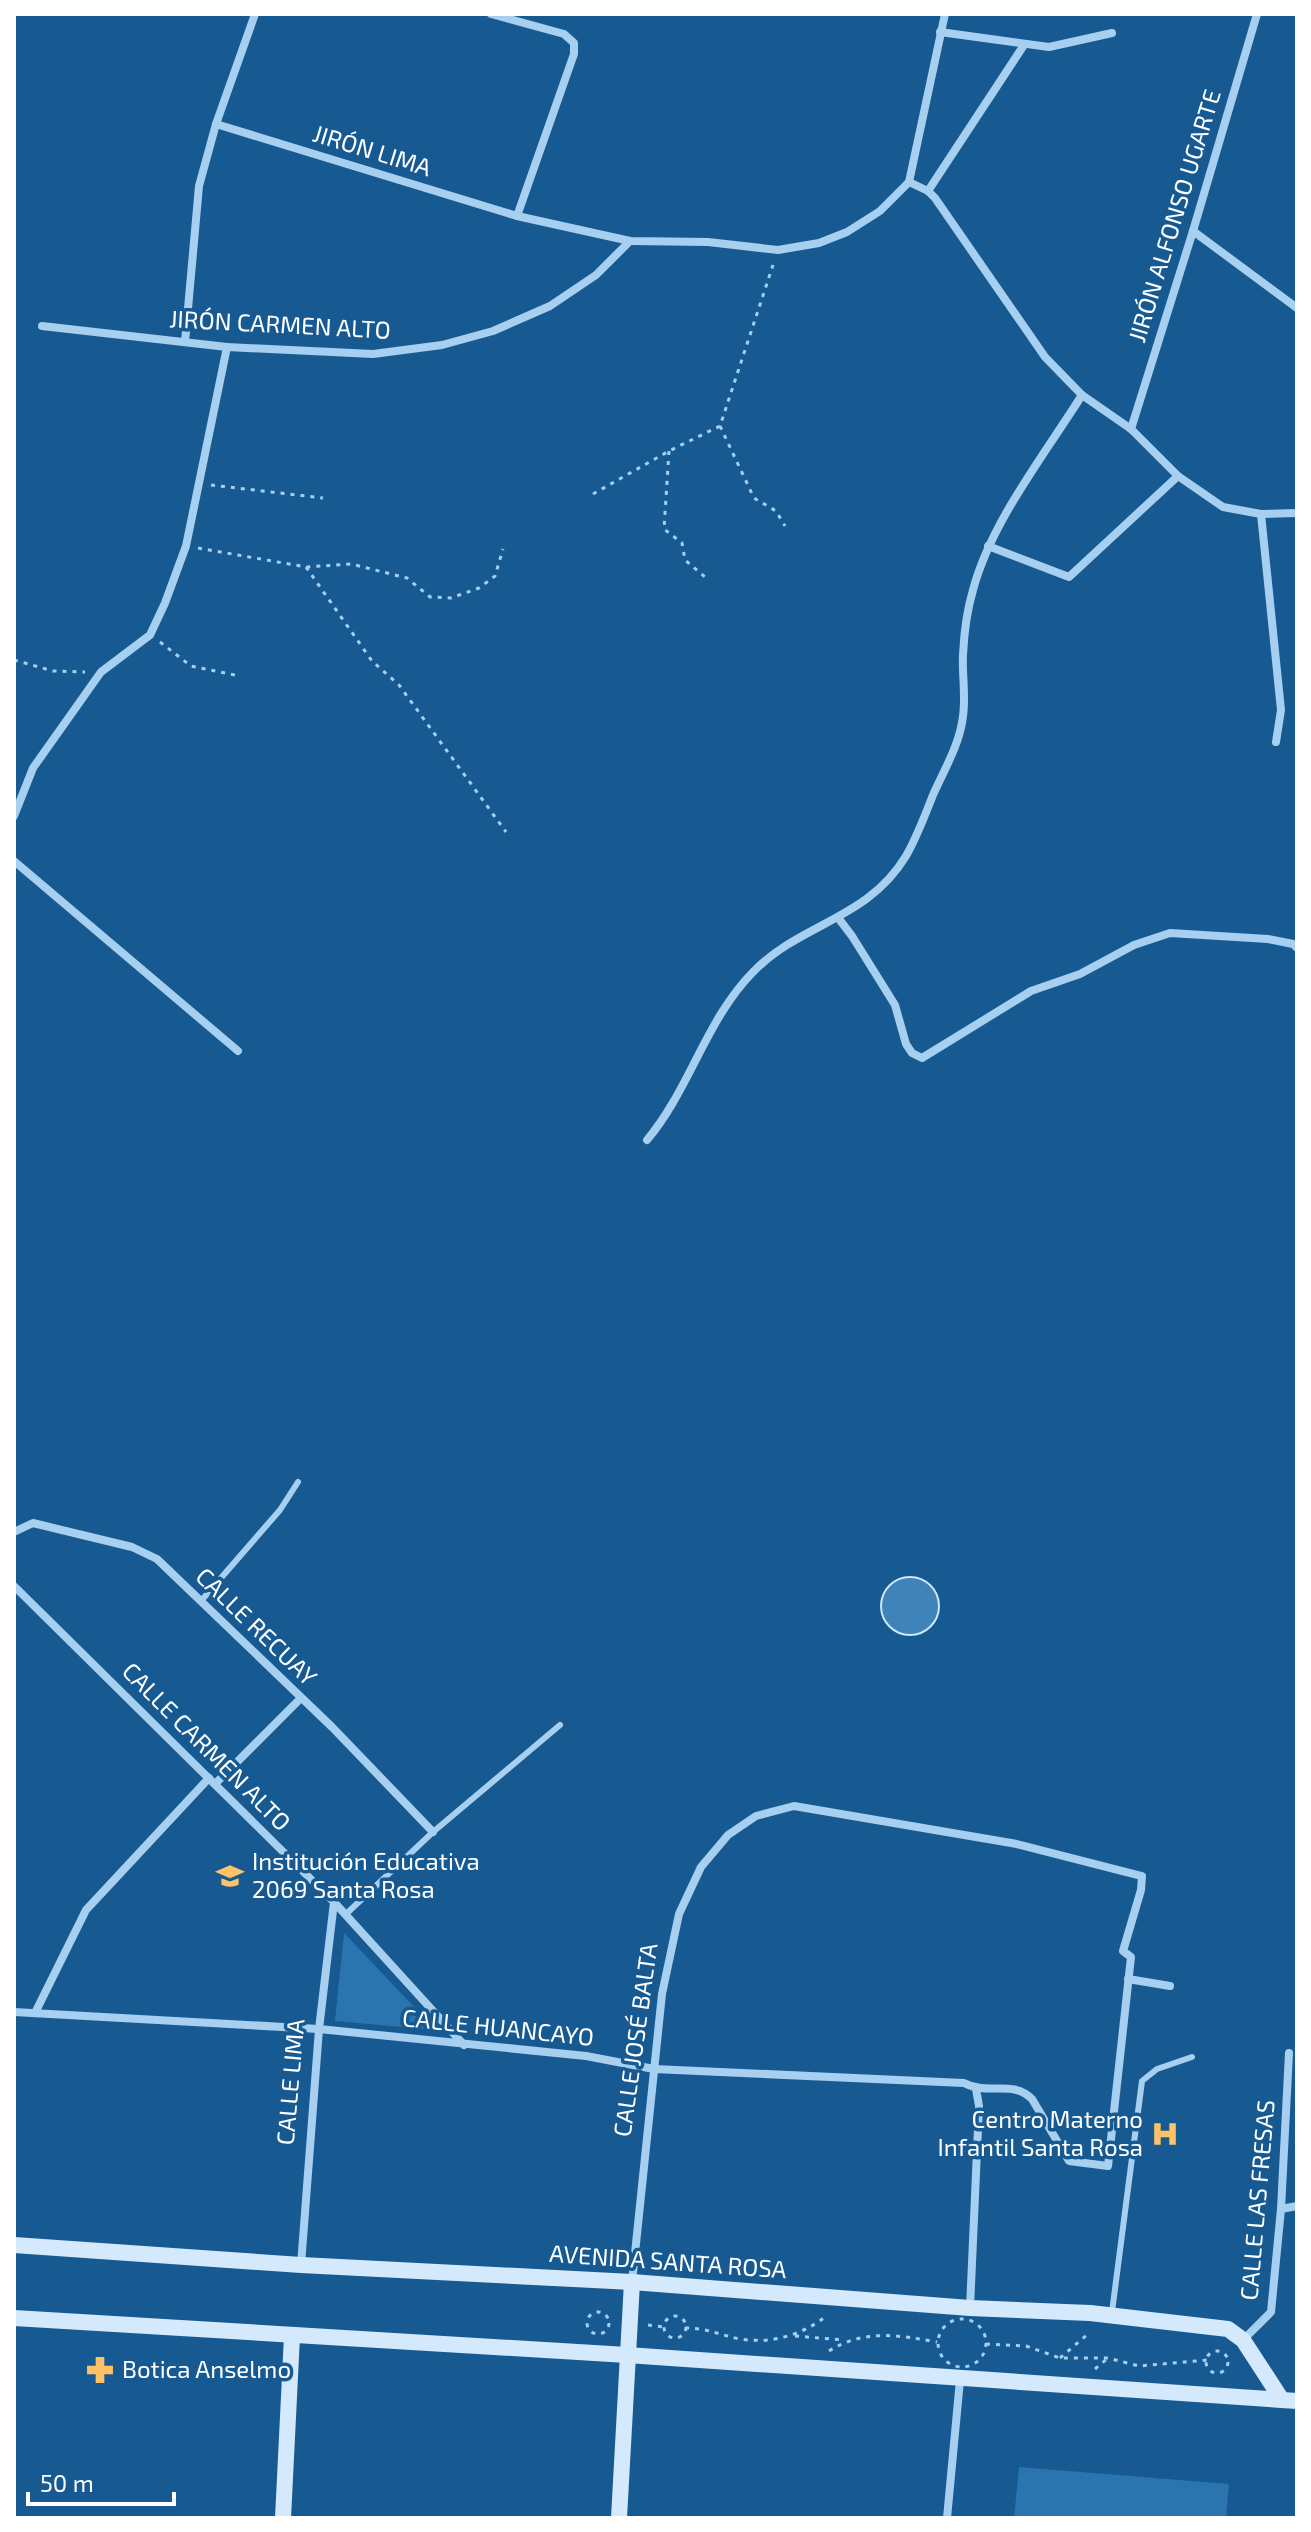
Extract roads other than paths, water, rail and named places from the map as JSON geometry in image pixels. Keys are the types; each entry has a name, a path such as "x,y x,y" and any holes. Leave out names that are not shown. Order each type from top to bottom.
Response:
{"main road":[{"name":"AVENIDA SANTA ROSA","path":"14,2245 301,2265 632,2282 970,2308 1090,2313 1228,2329 1243,2340"},
{"name":"CALLE JOSÉ BALTA","path":"619,2518 632,2282"},
{"path":"14,2318 1290,2400"},
{"path":"283,2518 292,2336"},
{"path":"1243,2340 1290,2400"}],"street":[{"path":"185,342 199,186 216,124 255,14"},
{"path":"491,14 564,34 574,43 574,54 517,216"},
{"path":"945,14 909,182 928,191 1045,357 1082,395 1131,429 1178,476 1223,507 1261,514 1297,513"},
{"name":"JIRÓN ALFONSO UGARTE","path":"1131,429 1257,14"},
{"path":"940,32 1049,47 1112,33"},
{"path":"928,191 1024,45"},
{"name":"JIRÓN LIMA","path":"216,124 517,216 630,241 708,242 778,250 819,243 847,232 880,211 909,182"},
{"path":"1193,231 1297,308"},
{"name":"JIRÓN CARMEN ALTO","path":"42,326 227,347 373,354 442,345 493,331 550,306 596,275 630,241"},
{"path":"14,816 33,768 101,672 150,635 186,546 227,347"},
{"path":"647,1140 675,1099 715,1025 753,973 794,940 839,919 873,896 907,855 953,752 964,715 963,655 972,594 988,546 1082,395"},
{"path":"988,546 1069,577 1178,476"},
{"path":"1261,514 1281,710 1276,742"},
{"path":"14,861 238,1051"},
{"path":"839,919 895,1005 906,1044 912,1053 922,1058 1031,991 1080,974 1134,945 1170,933 1268,939 1297,948"},
{"name":"CALLE RECUAY","path":"14,1532 33,1523 132,1547 157,1559 301,1698 433,1832"},
{"name":"CALLE CARMEN ALTO","path":"14,1586 334,1902 464,2045"},
{"path":"35,2013 86,1910 212,1781 301,1698"},
{"name":"CALLE JOSÉ BALTA","path":"632,2282 662,1994 679,1914 701,1867 728,1835 756,1816 794,1806 805,1807 1017,1844 1142,1876 1141,1890 1123,1951 1131,1957 1128,1979"},
{"name":"CALLE LIMA","path":"301,2265 319,2029 334,1902"},
{"path":"1128,1979 1170,1986"},
{"name":"CALLE HUANCAYO","path":"14,2012 319,2029 586,2056 654,2069 964,2083 976,2089 1024,2091 1042,2113 1069,2161 1108,2166 1128,1979"},
{"name":"CALLE LAS FRESAS","path":"1243,2340 1271,2312 1281,2209 1289,2053"},
{"path":"970,2308 979,2118 976,2089"},
{"path":"1281,2209 1297,2206"},
{"path":"947,2518 960,2380"}],"lane":[{"path":"201,1601 280,1510 298,1482"},
{"path":"345,1915 433,1832 560,1725"},
{"path":"1111,2316 1142,2081 1157,2069 1192,2057"}],"place":[{"name":"Institución Educativa 2069 Santa Rosa","path":"230,1876"},
{"name":"Centro Materno Infantil Santa Rosa","path":"1165,2134"},
{"name":"Botica Anselmo","path":"100,2370"}]}
